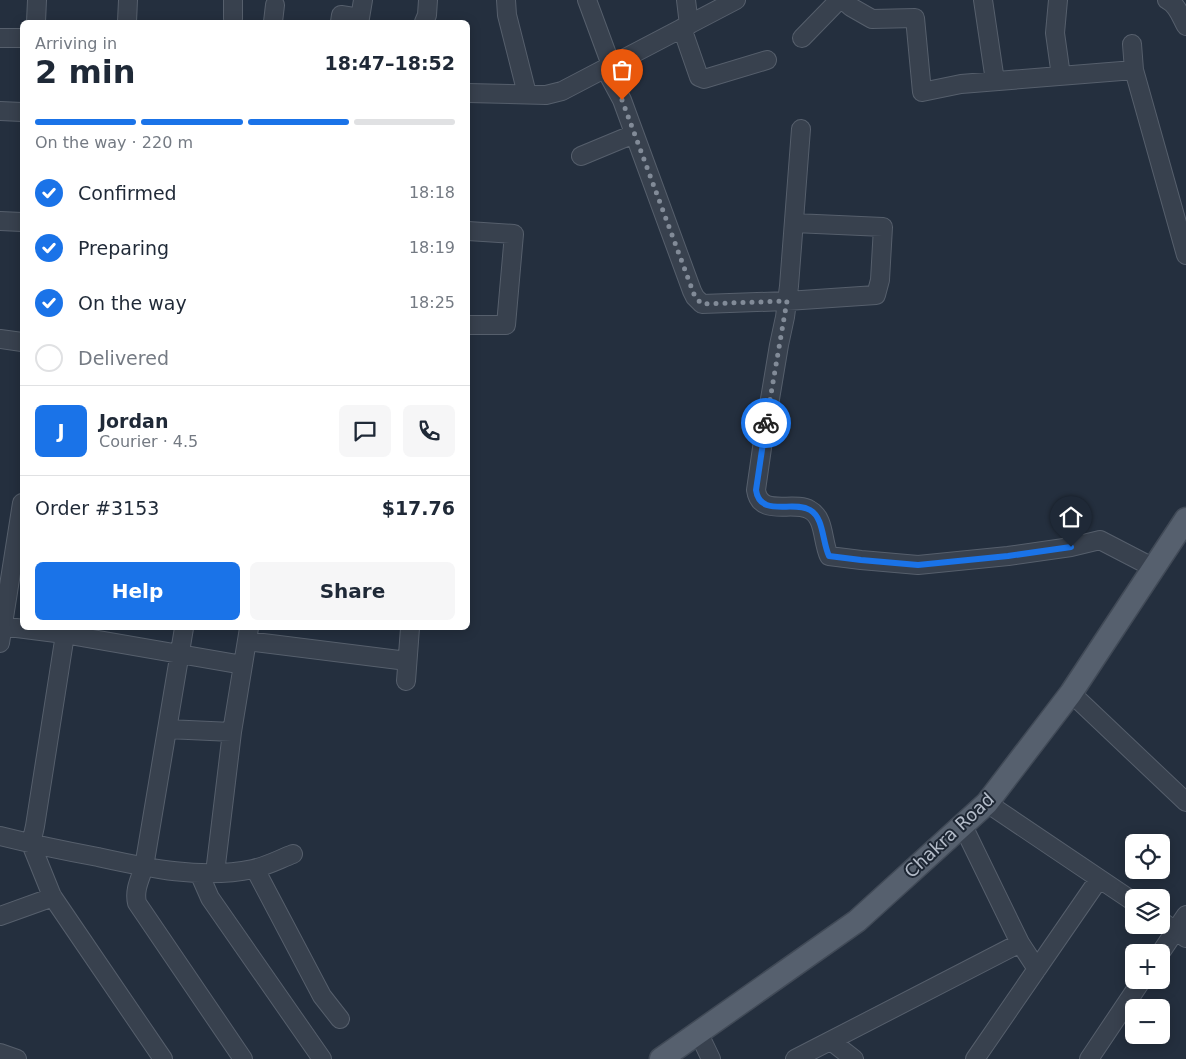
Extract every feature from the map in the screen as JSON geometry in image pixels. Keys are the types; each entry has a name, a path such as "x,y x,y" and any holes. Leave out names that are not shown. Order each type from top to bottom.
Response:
{"main road":[{"name":"Chakra Road","path":"661,1059 857,920 987,803 1071,693 1154,568 1185,525"}],"street":[{"path":"36,20 37,0"},
{"path":"127,20 128,0"},
{"path":"233,0 233,19"},
{"path":"340,20 341,15 360,18 362,0"},
{"path":"425,20 428,0"},
{"path":"506,0 507,15 527,94"},
{"path":"587,0 610,70 695,297 702,304 876,295 880,280 883,226 794,223"},
{"path":"686,0 685,26 699,77 704,79 767,60"},
{"path":"470,93 554,94 610,70 685,26 736,0"},
{"path":"802,38 839,0"},
{"path":"983,0 995,82"},
{"path":"1058,0 1055,32 1061,76"},
{"path":"1167,0 1178,11 1186,26"},
{"path":"854,3 872,20 915,18 922,92 961,84 1134,70"},
{"path":"0,38 20,38"},
{"path":"1132,44 1134,70 1186,255"},
{"path":"0,112 20,112"},
{"path":"801,129 787,301 763,441 756,490 757,497 762,503 771,506 809,509 818,517 829,556 918,565 1008,556 1071,547 1100,540 1154,568"},
{"path":"582,156 634,134"},
{"path":"0,221 20,222"},
{"path":"470,231 514,234 506,325 470,325"},
{"path":"0,340 20,342"},
{"path":"20,515 1,632 65,631 243,665"},
{"path":"184,630 144,867 135,897 137,904 242,1059"},
{"path":"406,681 410,630"},
{"path":"65,631 35,826 30,844 53,897 163,1059"},
{"path":"322,1059 210,898 207,873 248,634 407,661"},
{"path":"1071,693 1186,802"},
{"path":"167,729 232,732"},
{"path":"987,803 1125,896"},
{"path":"963,826 1020,943 1037,969"},
{"path":"0,836 30,844 144,867 207,873 255,869 293,854"},
{"path":"255,869 322,996 340,1019"},
{"path":"974,1059 1099,879"},
{"path":"0,916 53,897"},
{"path":"1166,944 1186,914"},
{"path":"795,1059 1020,943"},
{"path":"1089,1059 1136,989"},
{"path":"698,1032 711,1059"},
{"path":"831,1040 854,1059"},
{"path":"0,1052 17,1059"}],"way so far":[{"path":"622,100 695,297 702,304 787,301 766,423"}],"route":[{"path":"766,423 756,490 757,497 762,503 771,506 809,509 818,517 829,556 918,565 1008,556 1071,547"}]}
